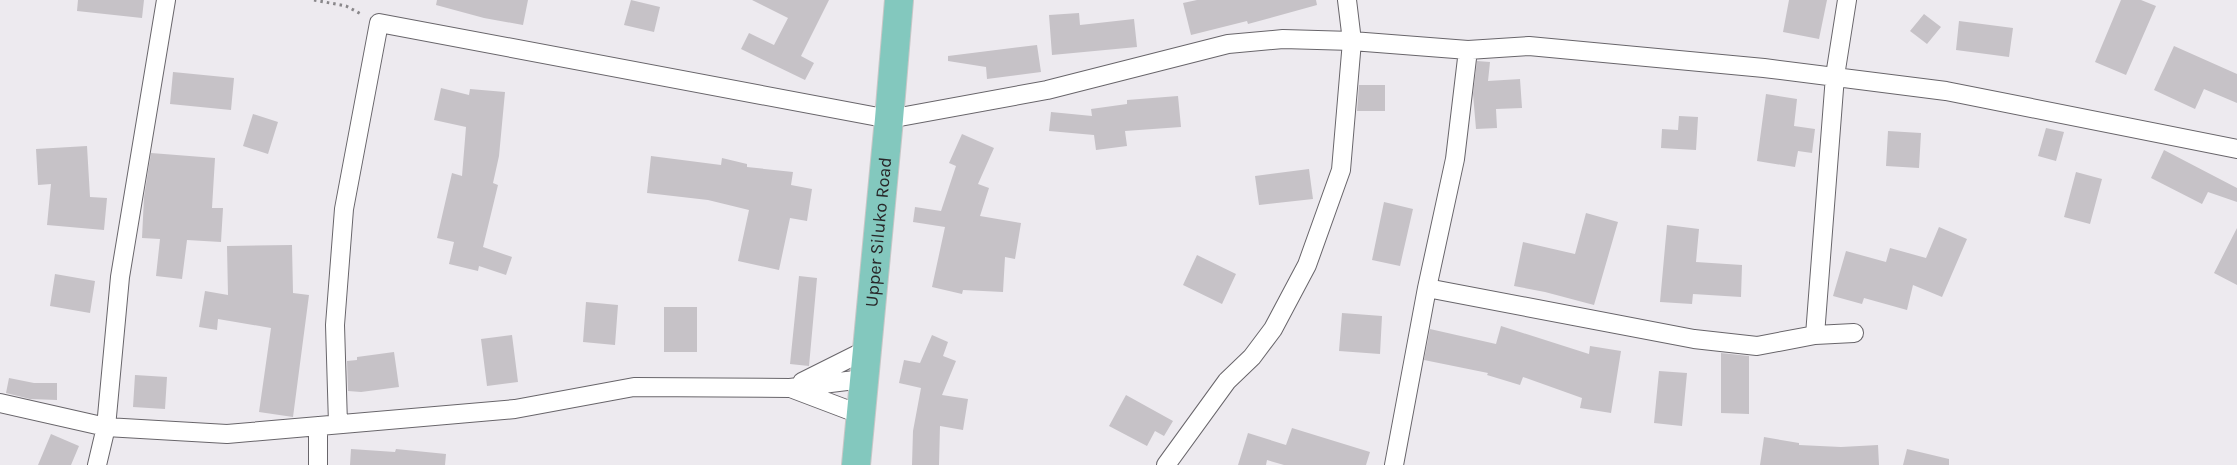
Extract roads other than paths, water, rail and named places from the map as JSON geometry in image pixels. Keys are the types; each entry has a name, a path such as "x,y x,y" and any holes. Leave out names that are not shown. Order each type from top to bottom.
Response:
{"main road":[{"name":"Upper Siluko Road","path":"856,465 859,414 890,119 899,0"}],"street":[{"path":"97,465 106,427 120,277 166,0"},
{"path":"1166,465 1228,381 1252,356 1273,329 1306,265 1341,170 1352,41 1348,0"},
{"path":"1815,336 1835,76 1847,0"},
{"path":"338,424 335,325 344,209 379,24 890,119 1047,90 1228,44 1283,39 1352,41 1468,50 1529,46 1835,76 1946,91 2237,149"},
{"path":"1394,465 1427,288 1454,159 1468,50"},
{"path":"1427,288 1694,339 1757,346 1815,336 1854,333"},
{"path":"790,388 866,350"},
{"path":"0,403 106,427 227,434 515,409 634,387 790,388 863,380"},
{"path":"790,388 859,414"},
{"path":"318,426 318,465"}]}
